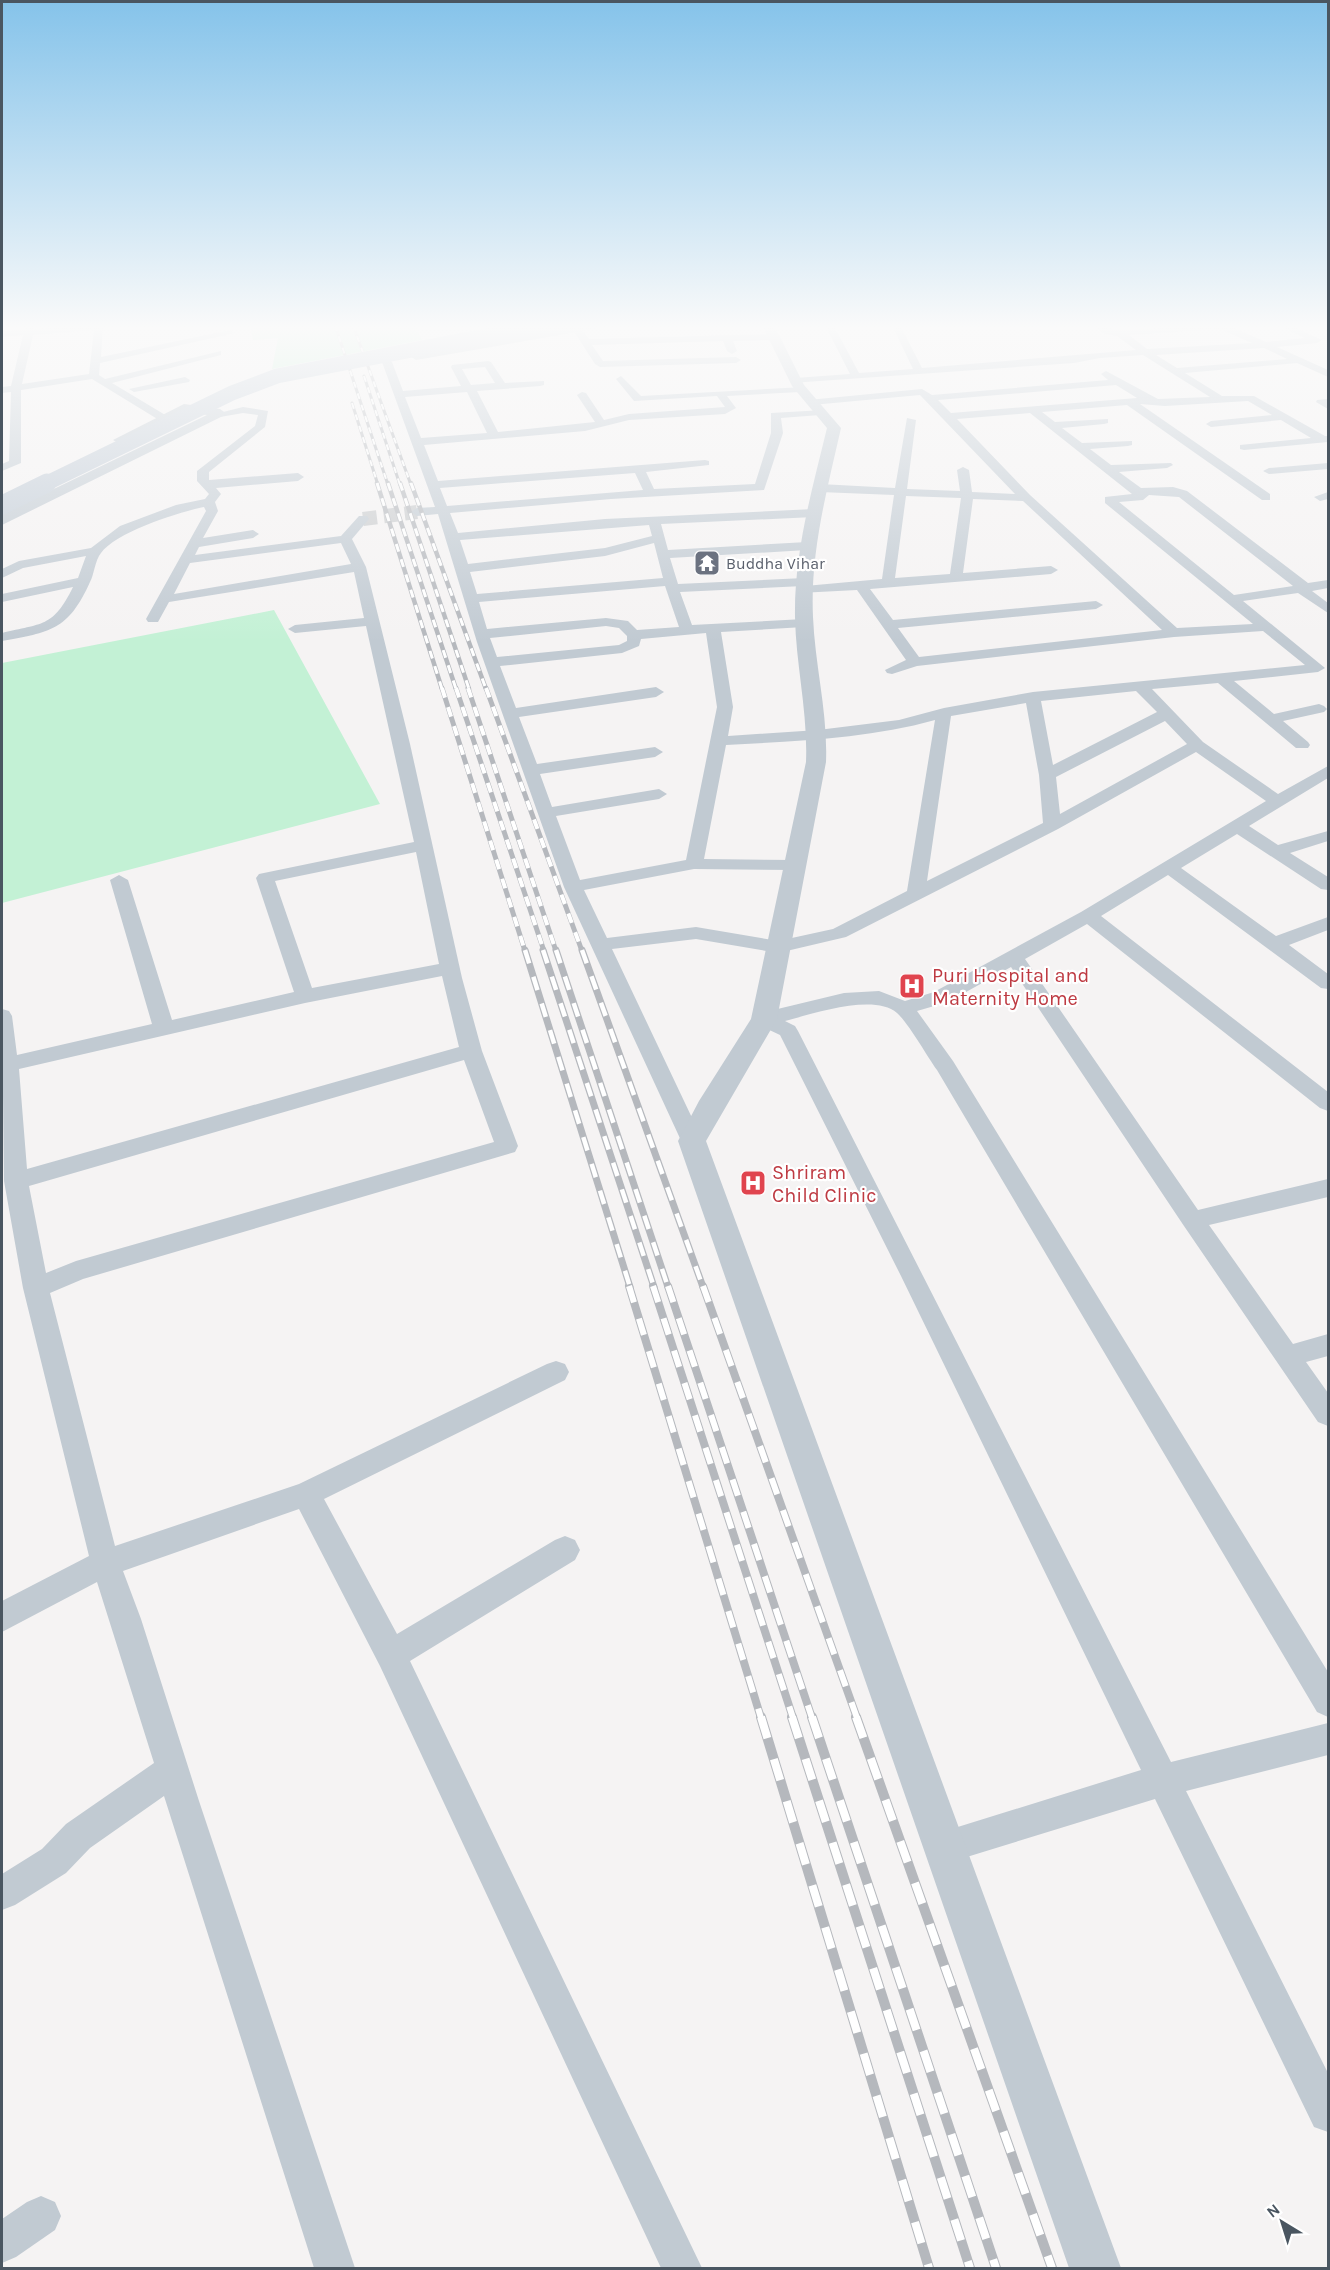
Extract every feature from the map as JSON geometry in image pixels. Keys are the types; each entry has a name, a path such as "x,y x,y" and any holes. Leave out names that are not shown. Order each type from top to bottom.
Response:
{"main road":[{"path":"2,505 154,431"},
{"path":"2,514 171,431"}],"street":[{"path":"2,468 15,463 16,431"},
{"path":"2,496 136,431"},
{"path":"2,520 185,431"},
{"path":"2,574 19,566 95,551 124,529 159,518 180,508 209,502 215,494 203,481 203,471 255,431"},
{"path":"414,431 453,537 491,662 573,887 692,1141 1095,2268"},
{"path":"493,431 495,435"},
{"path":"418,442 549,431"},
{"path":"417,512 650,493 760,487 777,431"},
{"path":"692,1141 709,1108 764,1019 816,762 818,735 804,623 804,586 807,546 833,431"},
{"path":"888,583 910,431"},
{"path":"961,431 1026,498 1174,633"},
{"path":"1061,431 1143,496 1109,500 1323,671"},
{"path":"1171,431 1266,497"},
{"path":"1310,431 1327,440"},
{"path":"1244,447 1327,440"},
{"path":"1080,446 1128,443"},
{"path":"2,455 16,452"},
{"path":"434,485 705,463"},
{"path":"1109,469 1167,465"},
{"path":"1269,471 1329,466"},
{"path":"639,469 650,493"},
{"path":"956,578 967,496 963,470"},
{"path":"207,485 298,477"},
{"path":"1138,492 1173,491 1183,494 1329,609"},
{"path":"453,537 654,520 902,492 1026,498"},
{"path":"153,619 212,511 209,502"},
{"path":"185,560 345,539 363,519"},
{"path":"654,520 671,584 687,630"},
{"path":"193,544 253,534"},
{"path":"462,569 605,552 659,538"},
{"path":"36,1288 76,1271 507,1146 471,1051 359,567 345,539"},
{"path":"664,554 807,546"},
{"path":"2,637 49,627 57,622 85,579 95,551"},
{"path":"164,599 232,590 359,567"},
{"path":"471,599 671,584 861,585 1051,570"},
{"path":"2,598 85,579"},
{"path":"1232,599 1329,584"},
{"path":"861,585 915,662"},
{"path":"888,625 1096,605"},
{"path":"295,629 372,621"},
{"path":"482,634 606,621 623,624 634,635 634,644 622,649 491,662"},
{"path":"634,635 804,623"},
{"path":"892,670 915,662 1174,633 1266,627"},
{"path":"694,864 725,707 713,629"},
{"path":"719,741 818,735 900,725 944,713 1033,697 1221,678 1323,671"},
{"path":"1221,678 1302,745"},
{"path":"1140,686 1197,745 1279,803"},
{"path":"510,714 656,692"},
{"path":"1033,697 1047,775 1052,825"},
{"path":"1271,719 1319,709"},
{"path":"916,894 944,713"},
{"path":"1047,775 1166,714"},
{"path":"600,945 696,933 778,947 839,933 1052,825 1197,745"},
{"path":"531,770 655,752"},
{"path":"904,1008 941,996 1088,916 1329,771"},
{"path":"546,813 659,794"},
{"path":"1238,827 1329,885"},
{"path":"1276,851 1329,836"},
{"path":"305,996 265,878 424,845"},
{"path":"573,887 694,864 795,865"},
{"path":"1168,867 1328,982"},
{"path":"119,880 164,1028"},
{"path":"1088,916 1329,1103"},
{"path":"1274,944 1329,923"},
{"path":"1014,957 1192,1220 1329,1414"},
{"path":"8,1064 305,996 450,968"},
{"path":"764,1019 844,1000 879,998 904,1008 945,1066 1329,1701"},
{"path":"2,1016 8,1064 16,1181 36,1288 105,1563 126,1619 335,2268"},
{"path":"764,1019 788,1031 919,1287 1329,2113"},
{"path":"16,1181 471,1051"},
{"path":"1192,1220 1329,1188"},
{"path":"1288,1356 1329,1345"},
{"path":"2,1617 105,1563 306,1494 556,1372"},
{"path":"306,1494 391,1655 682,2268"},
{"path":"391,1655 565,1550"},
{"path":"944,1847 1163,1780 1329,1739"},
{"path":"3,1893 54,1861 78,1836 173,1770"},
{"path":"2,2243 41,2216"}],"green space":[{"path":"274,610 380,804 2,903 2,663"}],"tunnel":[{"path":"363,519 417,512"}],"railway":[{"path":"361,431 378,485"},
{"path":"370,431 388,485"},
{"path":"382,431 400,485"},
{"path":"391,431 411,485"},
{"path":"377,483 442,689"},
{"path":"388,483 456,689"},
{"path":"400,483 469,689"},
{"path":"411,483 486,689"},
{"path":"442,688 525,951"},
{"path":"456,688 544,951"},
{"path":"468,688 556,951"},
{"path":"486,688 582,951"},
{"path":"525,950 630,1287"},
{"path":"543,950 654,1287"},
{"path":"556,950 668,1287"},
{"path":"582,950 703,1287"},
{"path":"629,1286 761,1718"},
{"path":"653,1286 793,1718"},
{"path":"668,1286 812,1718"},
{"path":"703,1286 857,1718"},
{"path":"761,1717 929,2268"},
{"path":"792,1717 970,2268"},
{"path":"812,1717 996,2268"},
{"path":"856,1717 1052,2268"}],"place":[{"name":"Buddha Vihar","path":"707,563"},
{"name":"Puri Hospital and Maternity Home","path":"912,986"},
{"name":"Shriram Child Clinic","path":"753,1183"}]}
